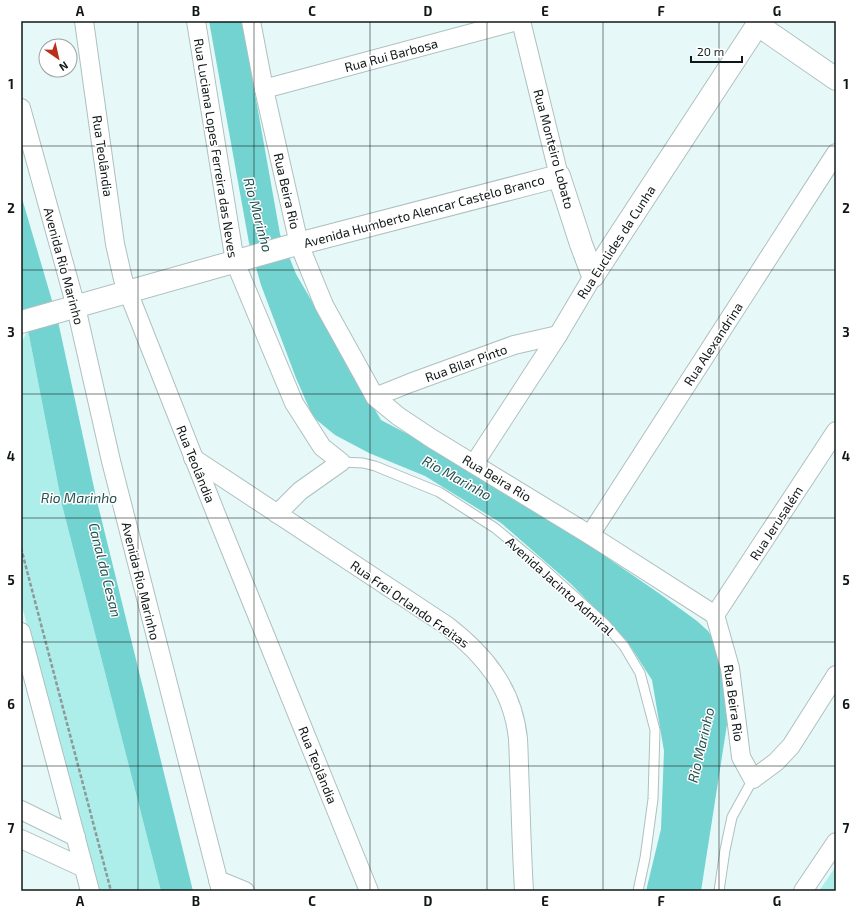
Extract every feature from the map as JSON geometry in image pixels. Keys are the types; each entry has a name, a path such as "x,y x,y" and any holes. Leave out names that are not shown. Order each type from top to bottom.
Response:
{"street":[{"name":"Rua Teolândia","path":"84,21 115,244 121,273 193,458 369,891"},
{"name":"Rua Luciana Lopes Ferreira das Neves","path":"196,21 240,260 294,403 322,446 341,462"},
{"name":"Rua Beira Rio","path":"251,21 294,245 324,305 375,397 398,416 431,438 590,535 716,615 730,668 741,757 753,779"},
{"name":"Rua Rui Barbosa","path":"264,90 517,21"},
{"name":"Rua Monteiro Lobato","path":"521,21 559,176 592,276"},
{"path":"759,23 836,79"},
{"name":"Rua Euclides da Cunha","path":"474,464 558,335 592,276 759,23"},
{"name":"Avenida Rio Marinho","path":"21,108 69,309 110,461 219,886"},
{"name":"Rua Alexandrina","path":"590,535 836,153"},
{"name":"Avenida Humberto Alencar Castelo Branco","path":"21,322 294,245 559,176"},
{"name":"Rua Bilar Pinto","path":"375,397 514,345 558,335"},
{"name":"Rua Jerusalém","path":"716,615 836,431"},
{"name":"Rua Frei Orlando Freitas","path":"193,458 446,625 465,639 488,664 503,688 511,708 518,739 524,891"},
{"path":"277,514 300,491 341,462"},
{"path":"21,632 90,891"},
{"path":"753,779 776,762 791,746 836,675"},
{"path":"21,810 76,837"},
{"path":"21,839 84,868"},
{"path":"803,891 836,842"},
{"path":"219,886 245,891"}],"lane":[{"name":"Avenida Jacinto Admiral","path":"341,462 363,463 375,466 439,492 495,528 541,566 604,623 624,646 640,674 655,730 653,799 645,858 638,891"},
{"path":"719,891 732,817 753,779"}],"path":[{"path":"21,548 111,891"}],"shaded area":[{"path":"28,330 62,505 161,891 96,891 21,602 21,343"},
{"path":"836,866 836,891 819,891"}],"water":[{"path":"209,21 242,21 280,234 296,274 381,420 493,479 697,621 708,631 722,653 728,718 701,891 646,891 661,829 664,751 652,680 627,641 571,584 501,523 425,476 369,453 335,435 313,417 296,378 261,285 249,243"},
{"name":"Rio Marinho","path":"21,195 58,321 96,497 193,891 161,891 62,505 28,330 21,307"}],"water label":[{"name":"Canal da Cesan","path":"105,570"}]}
